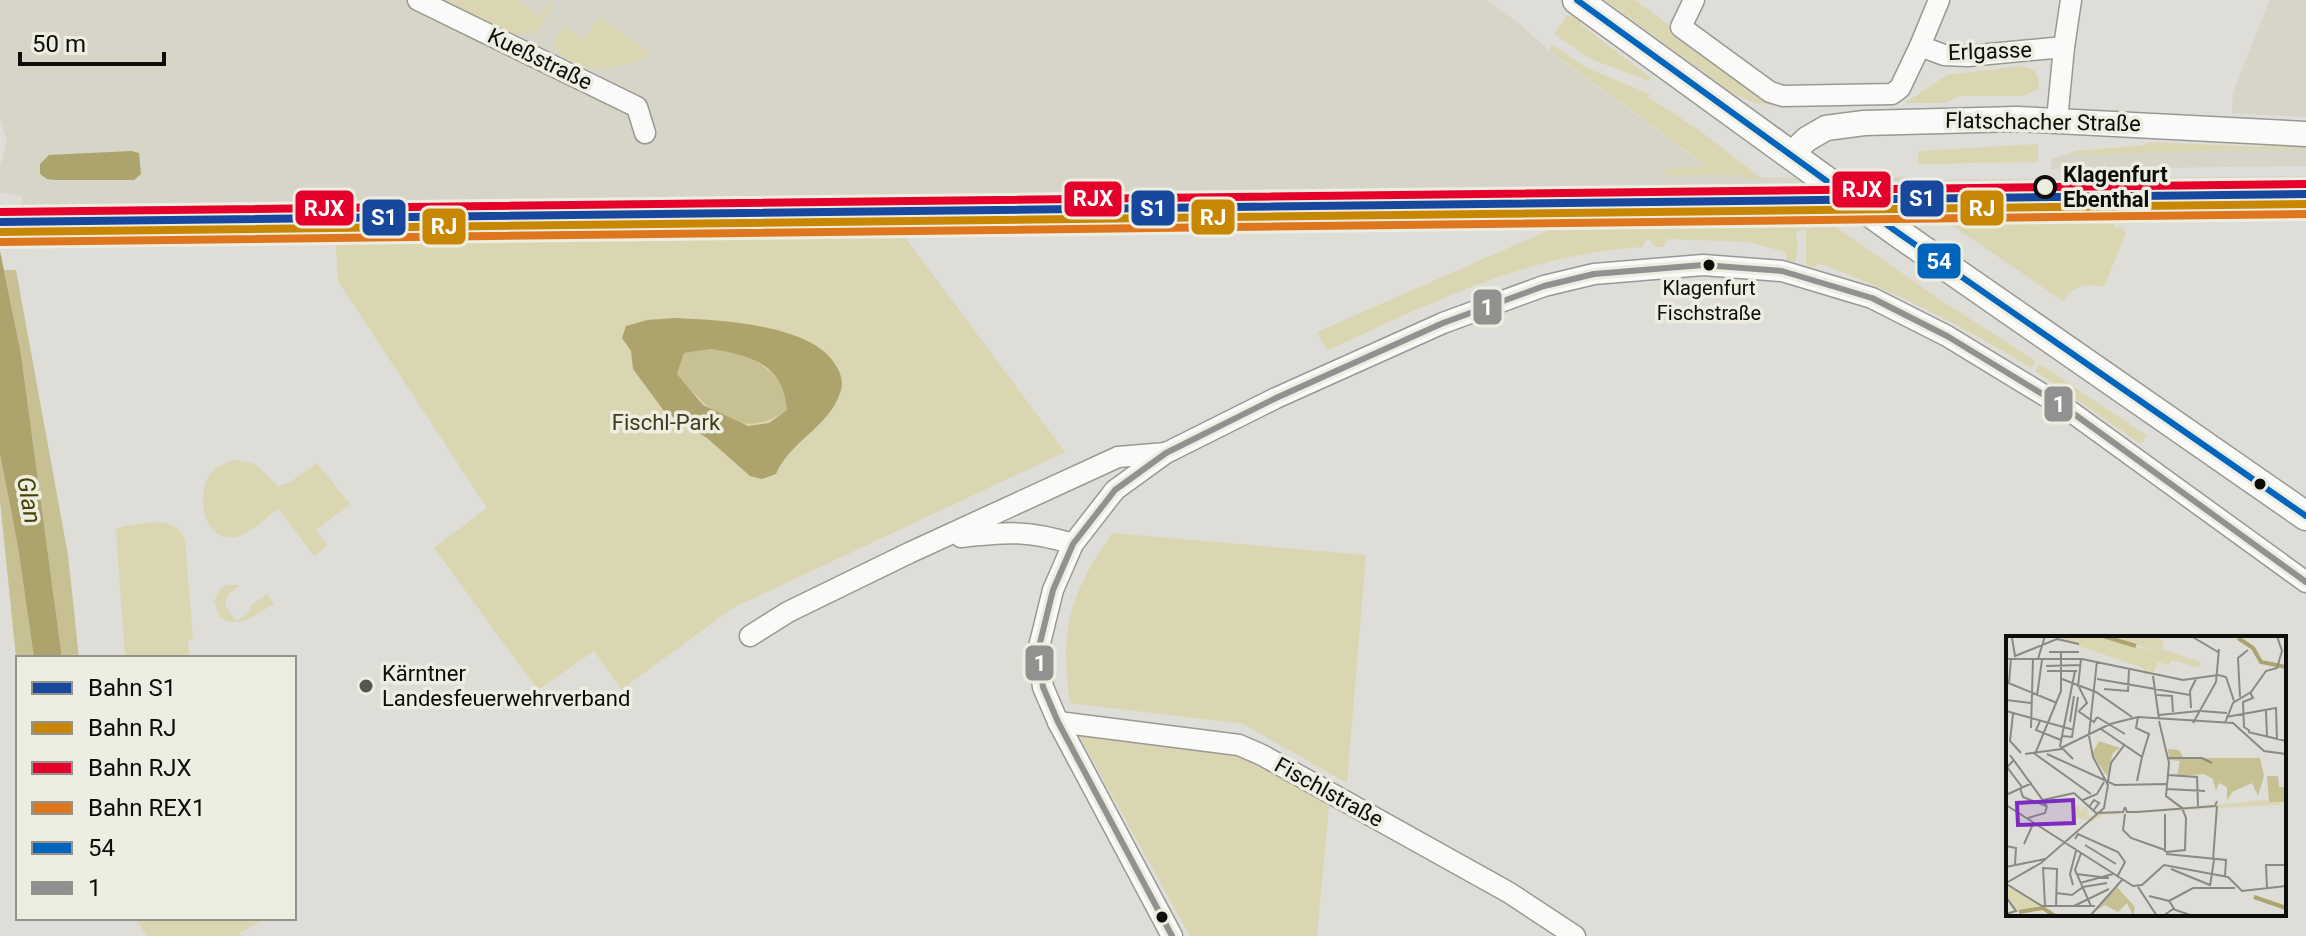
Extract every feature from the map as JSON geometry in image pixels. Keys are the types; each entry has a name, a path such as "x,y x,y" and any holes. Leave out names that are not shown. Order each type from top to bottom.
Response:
{"main road":[{"path":"1577,0 1946,267 2306,516"}],"street":[{"name":"Kueßstraße","path":"418,0 637,107 645,133"},
{"path":"1694,0 1681,27 1770,92 1783,96 1892,94 1900,88 1920,46"},
{"name":"Erlgasse","path":"1939,0 1920,46 1944,55 1968,56 2064,47"},
{"path":"2057,120 2071,0"},
{"name":"Flatschacher Straße","path":"1790,155 1807,139 1837,125 1980,119 2057,120 2306,134"},
{"path":"1172,936 1058,722 1043,687 1038,651 1053,590 1073,544 1115,490 1166,453 1276,398 1443,323 1544,286 1594,274 1703,265 1782,271 1872,298 1947,336 2070,411 2306,582"},
{"path":"750,636 788,612 909,553 1118,457 1166,453"},
{"path":"945,538 1018,531 1043,534 1073,544"},
{"name":"Fischlstraße","path":"1058,722 1239,745 1508,892 1575,936"}],"shaded area":[{"path":"0,0 1486,0 1520,24 1554,55 1718,175 1746,178 1911,177 1912,180 2306,176 2306,199 1941,203 1941,210 1771,210 1765,213 1730,214 1330,221 237,231 227,235 23,232 22,196 0,192 0,167 7,141 0,116"},
{"path":"2270,0 2306,0 2306,117 2232,113 2233,93"},
{"path":"2306,148 2306,166 2051,169 2051,159 2065,155"},
{"path":"4,270 16,270 68,555 79,656 62,656 21,354"},
{"path":"711,349 747,354 772,373 785,389 787,410 754,424 740,423 713,410 677,374 684,353"},
{"path":"0,454 18,547 34,656 16,657 0,501"}],"green space":[{"path":"434,0 517,0 539,16 549,2 553,7 535,33 510,36"},
{"path":"1605,0 1635,0 1778,106 1754,103 1731,92"},
{"path":"1567,15 1581,20 1580,24 1651,78 1648,81 1591,59 1554,34"},
{"path":"599,18 650,54 625,64 597,68 572,62 552,44 564,26 584,40"},
{"path":"1551,44 1589,69 1650,94 1648,97 1699,130 1761,178 1664,175 1665,169 1707,166 1550,51"},
{"path":"2022,66 2034,70 2039,79 2038,89 2022,96 1959,96 1945,103 1905,103 1947,75"},
{"path":"2267,141 2306,144 2306,148 2065,155 2149,142 2262,147"},
{"path":"2038,144 2038,162 1917,164 1919,151"},
{"path":"1771,210 1805,210 1807,229 1816,227 1817,214 1942,301 2036,361 2031,368 1900,297 1818,263 1815,268 1806,265 1806,229 1796,232 1798,246 1795,262 1787,260 1786,252 1747,242 1668,239 1663,247 1655,247 1650,240 1646,240 1643,247 1601,251 1520,270 1441,299 1327,351 1317,332 1547,231 1548,216 1730,214 1765,213"},
{"path":"2040,212 2114,212 2114,227 2122,228 2126,233 2104,287 2081,286 2063,301 1944,220 2036,219"},
{"name":"Fischl-Park","path":"894,223 1065,452 733,608 622,689 594,651 538,690 434,548 487,508 338,281 335,230"},
{"path":"2040,364 2147,436 2141,444 2035,371"},
{"path":"236,460 255,464 278,486 289,483 317,463 350,504 316,530 328,546 314,556 278,509 242,535 225,537 216,533 205,516 205,485 214,470"},
{"path":"167,523 175,526 185,540 193,638 188,642 189,656 125,656 116,530 124,526"},
{"path":"1112,533 1366,555 1347,783 1243,724 1070,703 1066,654 1071,613 1086,575"},
{"path":"227,585 240,585 227,596 225,605 236,621 249,613 252,604 267,594 274,604 242,621 235,622 220,618 214,601 219,590"},
{"path":"1078,734 1239,751 1329,806 1317,936 1190,936"},
{"path":"136,920 263,920 240,933 241,936 147,936"}],"water":[{"path":"139,153 141,174 134,180 55,180 40,174 40,164 49,155"},
{"name":"Glan","path":"0,251 21,354 62,656 34,656 18,547 0,454"},
{"path":"647,320 715,320 785,332 806,340 835,364 842,382 840,393 835,405 790,452 776,474 762,479 750,476 707,438 664,411 633,369 631,351 622,338 626,326","holes":["711,349 739,355 763,365 779,382 787,410 769,423 748,426 703,405 677,374 684,353"]}],"rail line":[{"name":"RJX","path":"0,212 2306,184"},
{"name":"S1","path":"0,222 2306,194"},
{"name":"RJ","path":"0,232 2306,204"},
{"name":"REX1","path":"0,242 2306,214"}],"transit line":[{"name":"54","path":"1577,0 1897,232 2306,516"},
{"name":"1","path":"1172,936 1058,722 1043,687 1038,651 1053,590 1073,544 1115,490 1166,453 1276,398 1443,323 1544,286 1594,274 1703,265 1782,271 1872,298 1947,336 2070,411 2306,582"}],"place":[{"name":"Klagenfurt Ebenthal","path":"2045,187"},
{"name":"Klagenfurt Fischstraße","path":"1709,265"},
{"name":"Kärntner Landesfeuerwehrverband","path":"366,686"}]}
